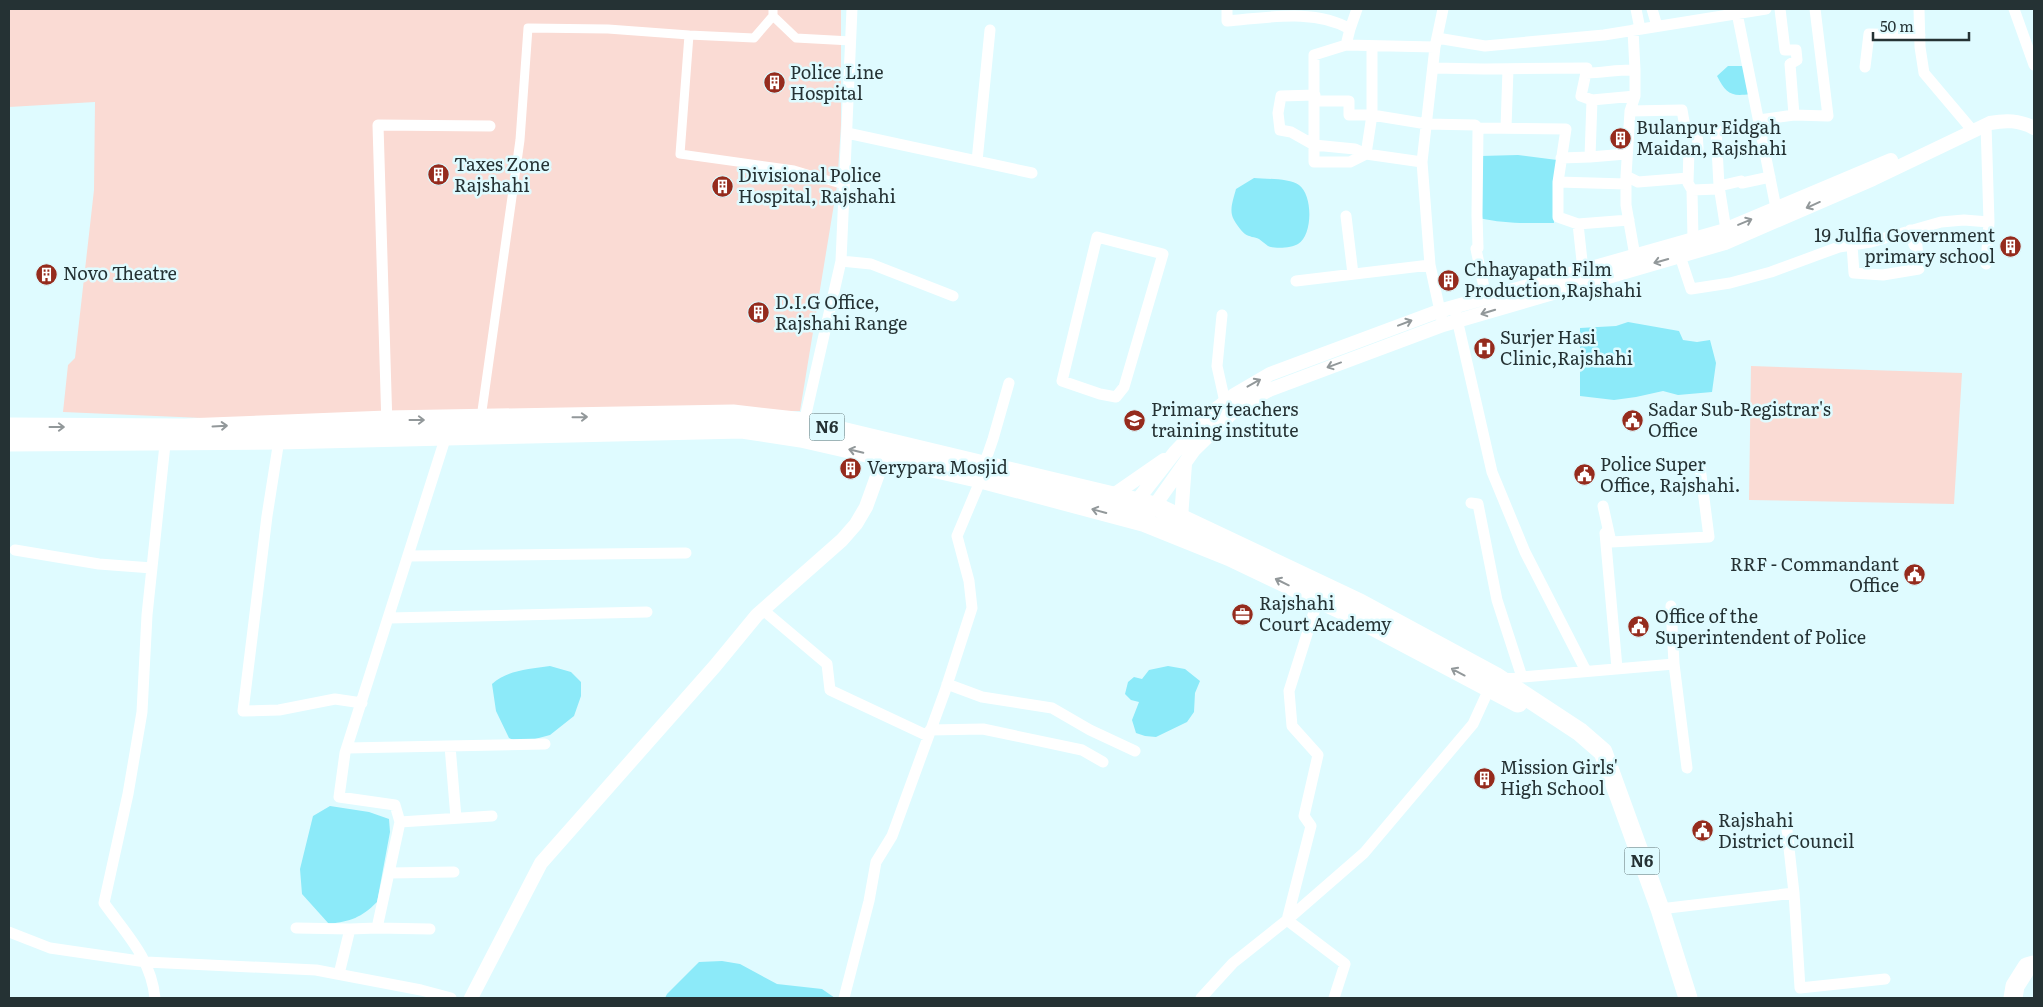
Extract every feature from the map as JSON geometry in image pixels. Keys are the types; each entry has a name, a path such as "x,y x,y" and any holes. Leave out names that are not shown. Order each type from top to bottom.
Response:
{"highway":[{"name":"N6","path":"9,427 279,440 481,418 733,414 982,472 1112,496 1155,506 1321,592"},
{"name":"N6","path":"9,442 166,435 387,429 446,436 742,429 802,430"},
{"name":"N6","path":"982,472 1143,522 1321,592 1360,603 1494,684 1580,732 1602,752 1660,909 1688,998"},
{"path":"2013,998 2015,986 2027,967 2034,965"}],"street":[{"path":"802,430 841,261 852,9"},
{"path":"1227,9 1227,21 1297,16 1338,22 1350,29"},
{"path":"1346,45 1357,9"},
{"path":"1443,9 1436,43 1422,162 1430,265 1443,325"},
{"path":"1635,256 1626,205 1626,154 1630,111 1635,96 1636,9"},
{"path":"1652,9 1657,26"},
{"path":"1366,154 1350,162 1314,162 1314,55 1346,45 1372,47 1374,44 1436,43 1485,46 1604,36 1636,29 1766,9"},
{"path":"1780,9 1785,50 1796,50 1797,60 1790,64 1794,115"},
{"path":"1759,120 1794,115 1828,116 1816,9"},
{"path":"1919,9 1924,73 1973,131"},
{"path":"2014,9 2034,65"},
{"path":"481,418 520,140 528,28 608,29 754,38 773,12 796,38 851,41"},
{"path":"1737,13 1776,208"},
{"path":"976,161 990,30"},
{"path":"1865,67 1868,34 1920,35"},
{"path":"689,35 680,154 794,170 844,185"},
{"path":"1366,154 1372,115 1372,47"},
{"path":"1434,68 1587,68 1581,96 1592,100 1635,96"},
{"path":"1506,128 1508,69"},
{"path":"1586,73 1609,72 1617,69 1635,70"},
{"path":"1422,162 1366,154 1355,149 1314,145 1291,132 1280,130 1278,113 1281,96 1349,101 1349,115 1372,115 1427,124 1475,125 1478,128 1566,129 1558,182 1558,217 1578,224 1629,220"},
{"path":"1590,157 1592,100"},
{"path":"1630,111 1682,110 1685,127 1697,131 1716,129 1718,188 1726,230"},
{"path":"1143,522 1194,450 1238,407 1269,390 1443,325 1725,243 1873,178 1986,124 2007,120 2025,123 2034,128"},
{"path":"1986,124 1989,222 1986,264"},
{"path":"387,429 378,125 490,126"},
{"path":"1478,128 1478,248 1476,249 1486,297"},
{"path":"1693,239 1692,190 1688,183 1688,150 1698,148 1697,131"},
{"path":"847,133 1032,173"},
{"path":"1124,517 1175,452 1225,402 1270,374 1454,306 1726,230 1898,157 1949,141"},
{"path":"1561,158 1626,154"},
{"path":"1692,190 1718,188 1741,181 1742,183 1770,177"},
{"path":"1558,182 1626,180 1638,182 1688,178"},
{"path":"1346,216 1353,274"},
{"path":"1680,256 1691,290 1738,281 1771,272 1839,247 1871,242 1941,222 1964,220 1989,222"},
{"path":"1578,224 1583,270"},
{"path":"1852,244 1854,273 1883,275 1919,269 1917,246 1914,245 1910,230"},
{"path":"1097,237 1163,254 1124,387 1116,398 1062,381 1097,237"},
{"path":"841,261 871,264 953,296"},
{"path":"1296,281 1430,265"},
{"path":"1454,306 1492,472 1525,552 1586,671"},
{"path":"1222,316 1217,366 1225,402"},
{"path":"844,998 869,901 876,862 892,836 947,684 972,608 969,581 957,536 993,439 1008,383"},
{"path":"155,998 153,981 146,962 104,903 128,794 142,712 152,568 166,435"},
{"path":"377,928 400,822 395,805 339,797 347,748 446,436"},
{"path":"279,440 267,516 243,711 278,710 335,699 362,703"},
{"path":"471,998 542,863 763,610 842,540 856,524 866,507 887,449"},
{"path":"1112,496 1175,452"},
{"path":"1181,518 1185,464"},
{"path":"1617,668 1602,502 1611,542 1709,537 1700,467"},
{"path":"1471,503 1478,504 1497,600 1522,677"},
{"path":"15,550 99,564 152,568"},
{"path":"408,556 686,553"},
{"path":"1287,920 1312,826 1304,816 1318,754 1292,726 1289,691 1321,592"},
{"path":"1671,606 1674,664 1687,768"},
{"path":"763,610 826,664 830,690 929,733 983,729 1082,750 1103,762"},
{"path":"389,618 647,612"},
{"path":"1201,998 1233,963 1287,920 1364,853 1473,724 1494,684 1522,677 1674,664"},
{"path":"947,684 982,697 1052,708 1090,730 1135,751"},
{"path":"347,748 545,744"},
{"path":"450,746 456,818"},
{"path":"400,822 492,816"},
{"path":"1786,821 1794,892 1800,988 1885,979"},
{"path":"389,873 454,872"},
{"path":"1660,909 1794,892"},
{"path":"1287,920 1345,964 1334,998"},
{"path":"296,928 430,929"},
{"path":"339,974 350,928"},
{"path":"9,932 50,948 146,962 316,970 421,990 451,998"}],"shaded area":[{"path":"9,9 841,9 841,125 837,186 800,411 249,420 63,412 68,365 75,358 94,190 95,102 9,107"},
{"path":"1751,366 1962,373 1954,504 1749,500"}],"water":[{"path":"1728,66 1744,66 1750,94 1738,95 1726,90 1717,76"},
{"path":"1518,155 1557,160 1553,198 1554,223 1507,222 1479,218 1481,156"},
{"path":"1254,178 1290,181 1299,185 1304,190 1309,206 1309,224 1303,239 1298,244 1283,248 1268,246 1259,239 1245,234 1237,225 1232,212 1236,189"},
{"path":"1628,322 1679,331 1683,340 1697,342 1710,340 1716,363 1712,392 1678,395 1663,391 1614,400 1580,396 1580,328 1616,326"},
{"path":"550,666 571,672 581,682 581,696 574,716 550,735 520,743 509,738 496,711 492,684 512,673"},
{"path":"1168,666 1185,669 1200,681 1195,693 1194,712 1187,722 1156,737 1136,733 1132,720 1139,702 1131,700 1125,694 1128,682 1134,677 1142,679 1149,670"},
{"path":"330,806 369,812 389,819 390,832 377,902 366,912 355,918 329,924 302,894 300,869 313,816"},
{"path":"722,961 740,964 777,984 822,989 835,998 665,998 699,962"}],"place":[{"name":"Police Line Hospital","path":"774,83"},
{"name":"Bulanpur Eidgah Maidan, Rajshahi","path":"1620,138"},
{"name":"Taxes Zone Rajshahi","path":"438,175"},
{"name":"Divisional Police Hospital, Rajshahi","path":"722,186"},
{"name":"19 Julfia Government primary school","path":"2011,246"},
{"name":"Novo Theatre","path":"47,274"},
{"name":"Chhayapath Film Production,Rajshahi","path":"1448,280"},
{"name":"D.I.G Office, Rajshahi Range","path":"759,313"},
{"name":"Surjer Hasi Clinic,Rajshahi","path":"1484,348"},
{"name":"Primary teachers training institute","path":"1135,420"},
{"name":"Sadar Sub-Registrar's Office","path":"1632,420"},
{"name":"Verypara Mosjid","path":"851,468"},
{"name":"Police Super Office, Rajshahi.","path":"1584,475"},
{"name":"RRF - Commandant Office","path":"1915,575"},
{"name":"Rajshahi Court Academy","path":"1243,614"},
{"name":"Office of the Superintendent of Police","path":"1639,627"},
{"name":"Mission Girls' High School","path":"1484,778"},
{"name":"Rajshahi District Council","path":"1702,831"}]}
